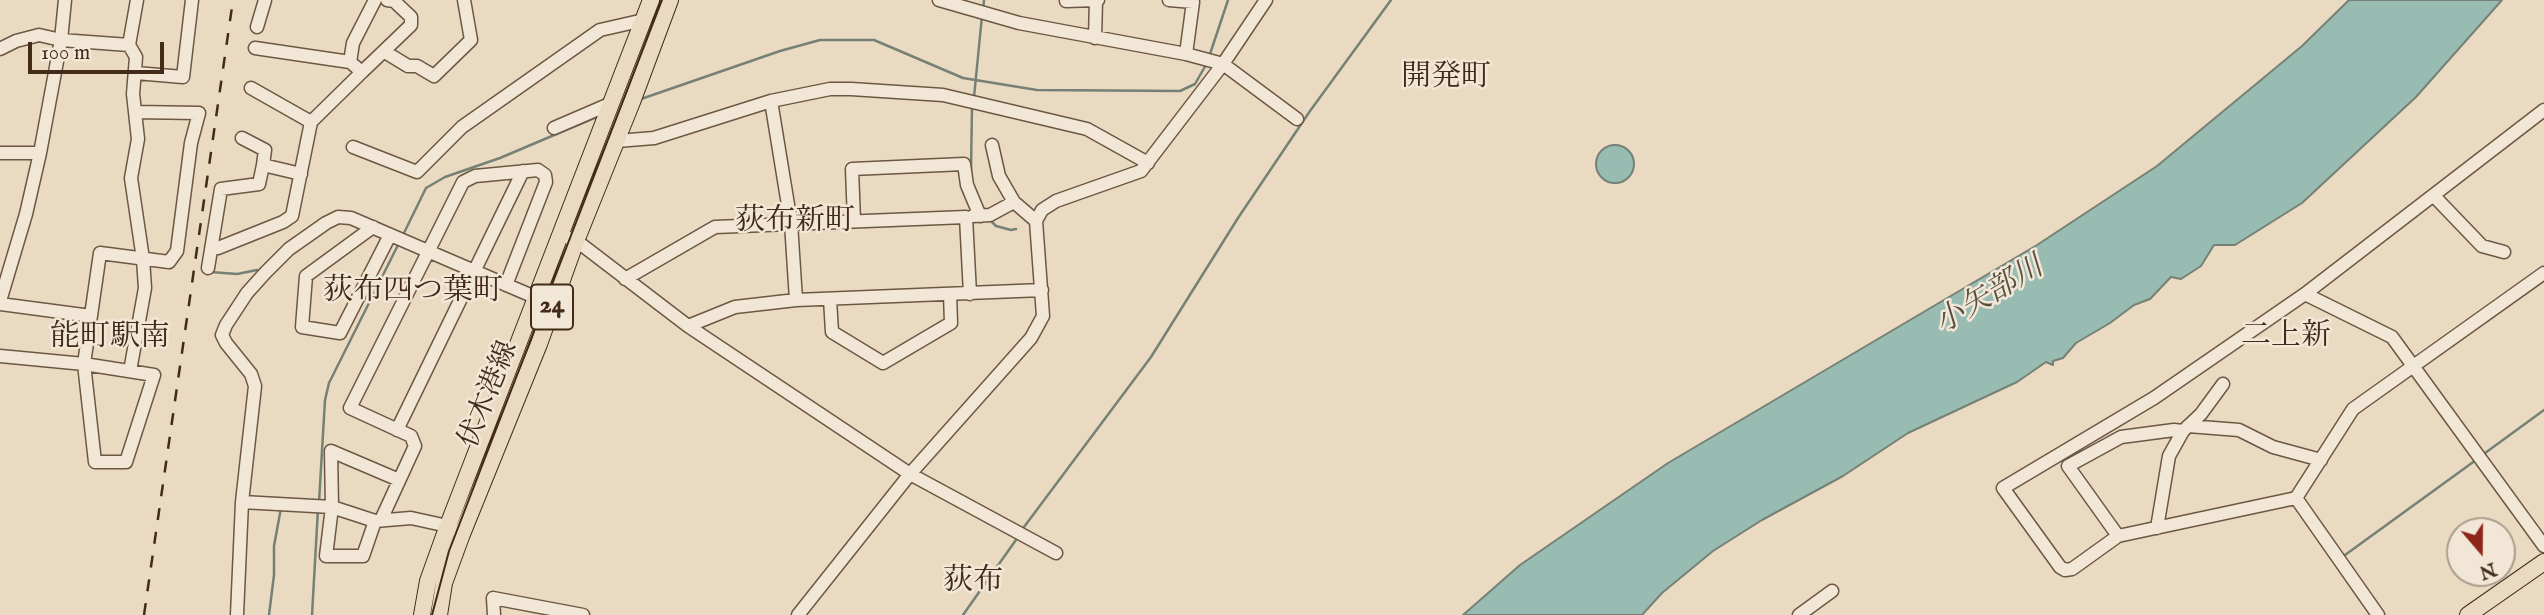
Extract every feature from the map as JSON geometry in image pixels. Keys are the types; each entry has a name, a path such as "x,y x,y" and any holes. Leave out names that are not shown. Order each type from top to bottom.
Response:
{"main road":[{"name":"伏木港線","path":"439,615 454,531 537,298 652,0"},
{"name":"伏木港線","path":"422,615 428,582 539,344 670,0"},
{"path":"2472,614 2544,562"}],"street":[{"path":"65,0 61,40 40,153 26,214 0,303 91,316"},
{"path":"130,371 145,288 131,178 138,139 133,94 136,57 129,45 137,0"},
{"path":"136,73 183,77 192,0"},
{"path":"257,27 265,0"},
{"path":"351,62 353,43 375,0"},
{"path":"212,248 284,222 292,216 311,122 411,25 411,17 394,1 387,0"},
{"path":"385,52 408,66 418,66 434,76 471,40 464,0"},
{"path":"939,0 978,6 1019,23 1186,54 1223,64 1297,119"},
{"path":"1066,1 1097,0 1095,38"},
{"path":"1169,0 1193,2 1186,54"},
{"path":"798,615 910,474 1031,338 1043,316 1036,221 1042,210 1056,201 1141,171 1223,64 1266,0"},
{"path":"353,147 418,172 462,127 600,30 644,20"},
{"path":"0,50 16,41 39,35 61,40 129,45"},
{"path":"255,48 351,62 362,72"},
{"path":"251,88 311,122"},
{"path":"617,141 654,138 771,101 830,89 943,94 1087,129 1148,163"},
{"path":"771,101 791,223 796,300"},
{"path":"554,128 612,103"},
{"path":"2544,110 2305,294 2154,398 2003,488 2060,568 2066,570 2072,569 2118,536 2297,498 2353,409 2544,273"},
{"path":"0,356 84,364 154,375 126,462 95,462 84,364 100,253 169,262 177,251 191,143 199,113 135,112"},
{"path":"208,268 221,189 259,184 265,150 242,138"},
{"path":"992,145 999,176 1014,202 1036,221"},
{"path":"0,153 40,153"},
{"path":"854,221 852,169 964,164 973,216 970,294"},
{"path":"263,165 301,174"},
{"path":"400,480 331,451 332,507 327,556 363,556 378,521 400,480 415,446 411,436 350,408 463,182 475,176 538,170 545,174 546,182 506,285"},
{"path":"397,430 523,172"},
{"path":"2434,196 2483,246 2504,252"},
{"path":"625,279 715,227 990,215 1014,202"},
{"path":"237,615 242,502 255,386 251,374 222,335 240,304 265,273 289,250 338,217 351,218 537,298"},
{"path":"373,226 306,276 302,327 340,333 390,234"},
{"path":"561,234 576,241 688,326 910,474 1056,553"},
{"path":"688,326 735,307 796,300 1042,290"},
{"path":"830,299 832,332 883,363 951,323 950,294"},
{"path":"2305,294 2392,337 2544,546"},
{"path":"2157,528 2169,456 2186,428 2201,414 2223,384"},
{"path":"2118,536 2068,466 2121,437 2186,428 2239,430 2273,447 2321,460"},
{"path":"2297,498 2378,615"},
{"path":"242,502 332,507 378,521 411,518 454,531"},
{"path":"1799,615 1832,592"},
{"path":"494,615 494,598 583,615"}],"water":[{"name":"小矢部川","path":"2349,0 2502,0 2416,97 2302,203 2235,245 2214,245 2201,266 2181,279 2171,277 2150,299 2134,305 2076,343 2063,358 2053,361 2053,365 2046,362 2017,382 1908,433 1843,476 1762,520 1713,551 1662,593 1642,615 1463,615 1520,565 1668,463 2037,245 2157,166 2302,46"},
{"path":"1615,145 1628,151 1634,164 1628,177 1615,183 1602,177 1596,164 1602,151"}],"waterway":[{"path":"983,10 984,0"},
{"path":"1209,57 1228,0"},
{"path":"1021,531 1151,357 1238,218 1310,111 1391,0"},
{"path":"974,97 982,16"},
{"path":"641,99 820,40 874,40 963,78 1037,90 1180,91 1195,84 1207,63"},
{"path":"971,170 972,107"},
{"path":"402,237 426,188 445,177 500,158 599,116"},
{"path":"991,221 996,226 1016,229"},
{"path":"319,502 325,400 329,383 399,243"},
{"path":"210,272 237,274 257,270"},
{"path":"2481,456 2544,410"},
{"path":"2345,555 2476,460"},
{"path":"269,615 274,546 281,508"},
{"path":"312,615 318,509"},
{"path":"963,615 1018,537"}],"tram line":[{"path":"432,615 449,551 662,0"}],"railway":[{"path":"144,615 233,0"}],"district":[{"name":"開発町","path":"1446,79"},
{"name":"荻布新町","path":"795,223"},
{"name":"荻布四つ葉町","path":"413,293"},
{"name":"二上新","path":"2286,338"},
{"name":"能町駅南","path":"110,339"},
{"name":"荻布","path":"973,583"}]}
